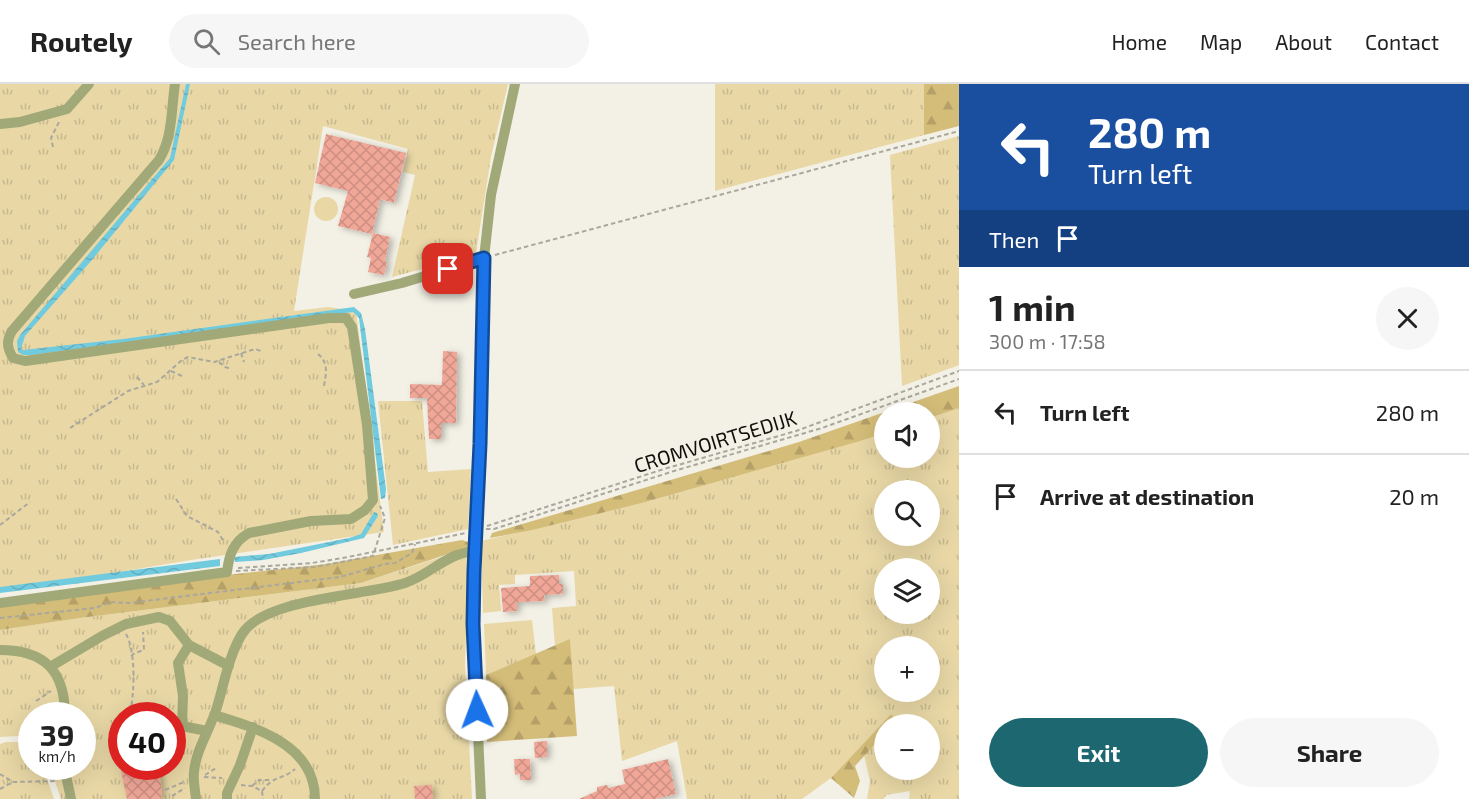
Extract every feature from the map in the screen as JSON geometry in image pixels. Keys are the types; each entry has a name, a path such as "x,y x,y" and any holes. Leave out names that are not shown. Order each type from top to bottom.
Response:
{"street":[{"path":"0,124 20,122 67,109 89,84"},
{"path":"0,603 227,573 228,556 242,537 249,532 311,520 351,519 371,504 374,496 367,425 352,327 346,318 329,318 25,362 13,358 8,350 8,338 12,331 159,160 164,152 168,136 175,84"},
{"path":"481,799 473,624 484,258 491,195 515,84"},
{"path":"354,294 402,283 484,258"},
{"path":"195,799 194,771 229,666 243,632 259,618 279,609 376,591 407,582 456,555 475,550"},
{"path":"50,667 121,626 159,617 177,628 189,645 229,666"},
{"path":"183,702 178,663 189,645"},
{"path":"0,650 34,654 50,667 60,683 64,702"},
{"path":"214,715 253,728 286,744 305,761 315,789 315,799"},
{"path":"186,727 207,731"},
{"path":"227,799 227,793 253,728"},
{"path":"67,780 71,799"}],"path":[{"path":"53,147 51,138 62,111"},
{"path":"484,258 959,130"},
{"path":"70,428 128,391 157,382 188,357 209,362 255,349 261,351"},
{"path":"241,353 244,362"},
{"path":"318,354 323,358 326,366 324,386"},
{"path":"219,361 225,367 232,369"},
{"path":"171,371 184,377"},
{"name":"CROMVOIRTSEDIJK","path":"476,530 664,469 796,431 959,371"},
{"path":"137,377 144,385"},
{"path":"476,530 494,529 674,471 822,428 959,379"},
{"path":"227,573 250,569 315,567 373,556 385,518 374,496"},
{"path":"176,500 187,516 218,532 228,556"},
{"path":"0,525 30,502"},
{"path":"0,618 95,608 111,602 129,603 340,577 395,563 412,553 415,544"},
{"path":"131,656 144,650 143,619"},
{"path":"121,626 130,642 133,691 131,702"},
{"path":"36,701 60,683"},
{"path":"252,786 259,780 288,776 305,761"},
{"path":"0,774 14,782"},
{"path":"165,790 194,777 214,776 262,791"},
{"path":"0,789 14,782 60,780"},
{"path":"263,799 262,791 270,780"}],"green space":[{"path":"0,84 508,84 491,157 476,253 392,277 415,175 403,172 408,149 323,126 294,311 328,307 356,311 384,532 191,560 0,592"},
{"path":"715,84 924,84 924,135 715,191"},
{"path":"924,84 959,84 959,126 924,135"},
{"path":"959,136 959,365 902,386 890,155"},
{"path":"326,197 335,200 338,209 335,218 326,221 317,218 314,209 317,200"},
{"path":"959,386 959,408 940,415 940,402 913,402"},
{"path":"378,401 422,401 428,472 471,469 468,529 393,545"},
{"path":"959,408 959,799 909,799 910,791 886,795 884,799 867,799 870,781 864,755 874,745 874,780 940,780 940,714 874,714 874,732 831,778 802,799 687,799 677,741 622,761 614,686 573,689 570,640 555,646 552,608 576,606 574,571 515,575 515,584 499,585 501,611 483,613 481,541 642,503 874,436 874,468 940,468 940,415"},
{"path":"874,416 874,437 860,441 642,503 490,538 492,533 799,442"},
{"path":"462,540 468,542 469,547 361,583 0,630 0,606 199,578 326,564"},
{"path":"469,548 465,665 472,799 61,799 54,780 96,780 96,702 18,702 18,736 0,737 0,630 361,583"},
{"path":"532,620 536,654 486,675 484,624"},
{"path":"570,639 577,736 487,742 486,675"},
{"path":"874,732 874,745 855,766 860,781 854,798 831,778"},
{"path":"18,742 18,780 47,780 54,799 0,799 0,744"}],"water":[{"path":"186,84 190,84 174,160 91,261 25,336 21,349 123,339 354,307 361,313 365,329 386,489 385,498 381,499 359,318 353,312 32,355 23,355 18,352 17,341 20,335 170,158"},
{"path":"374,512 378,516 364,538 301,553 263,560 235,562 234,557 269,554 361,534"},
{"path":"220,559 220,566 0,593 0,587"}],"building":[{"path":"326,134 406,153 394,203 380,199 372,234 338,226 348,191 315,183"},
{"path":"373,233 390,237 384,275 368,272 371,258 367,257"},
{"path":"443,351 457,352 456,423 441,423 441,439 429,439 427,398 410,398 410,384 442,385"},
{"path":"559,575 559,584 563,584 563,594 544,595 545,601 517,602 517,611 503,612 501,588 530,586 530,576"},
{"path":"547,741 547,757 535,758 534,742"},
{"path":"514,759 530,759 531,780 520,780 520,774 515,775"},
{"path":"668,759 676,794 655,799 579,799 597,791 597,787 607,785 608,788 625,784 622,770"},
{"path":"123,780 160,780 161,799 127,799"},
{"path":"432,785 433,799 415,799 414,786"}],"route":[{"path":"448,269 484,258 473,624 477,710"}]}
